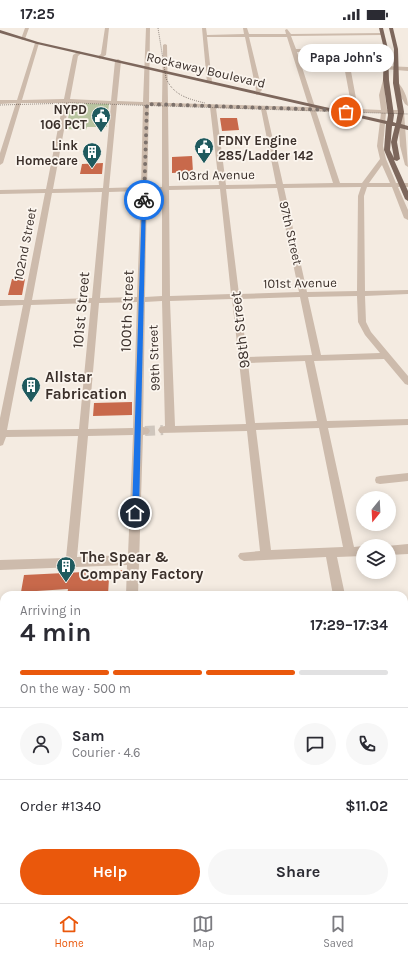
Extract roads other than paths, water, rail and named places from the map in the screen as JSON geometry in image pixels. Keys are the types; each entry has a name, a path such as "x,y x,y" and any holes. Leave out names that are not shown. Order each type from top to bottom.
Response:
{"main road":[{"path":"391,28 396,48 396,83 401,113"},
{"name":"Rockaway Boulevard","path":"0,31 37,43 290,100 312,107"},
{"path":"382,31 386,50 386,80"},
{"path":"333,110 399,125"},
{"path":"387,111 399,125"},
{"path":"399,125 387,138 387,150 406,184 408,199"}],"street":[{"path":"23,39 27,28"},
{"path":"100,57 103,55 107,28"},
{"name":"100th Street","path":"132,591 142,431 141,299 148,28"},
{"path":"204,28 209,82"},
{"path":"245,28 259,90 257,93"},
{"path":"286,28 337,185"},
{"path":"205,36 288,35 382,31"},
{"path":"0,163 37,43"},
{"name":"99th Street","path":"165,45 167,430 251,426"},
{"path":"341,50 347,66 354,110"},
{"path":"293,51 386,50"},
{"name":"102nd Street","path":"0,437 66,101 76,55 79,53"},
{"name":"101st Street","path":"71,562 118,61"},
{"path":"386,68 408,69"},
{"path":"386,80 382,94 387,111 383,121 379,142 383,159 408,218"},
{"path":"396,83 408,104"},
{"path":"290,100 291,108"},
{"path":"0,102 66,101 291,108 312,107 333,110 387,111 401,113 399,125 401,143 408,165"},
{"name":"98th Street","path":"213,106 266,555"},
{"name":"97th Street","path":"263,107 305,294 322,424 349,551"},
{"path":"383,159 365,184 360,201 360,293 362,322 364,328 408,382"},
{"name":"103rd Avenue","path":"0,192 406,184"},
{"name":"101st Avenue","path":"0,302 408,292"},
{"path":"244,360 386,356"},
{"path":"251,426 408,422"},
{"path":"0,437 142,431"},
{"path":"380,480 408,477"},
{"path":"396,550 408,549"},
{"path":"244,556 356,551"},
{"path":"331,552 338,591"},
{"path":"0,565 133,560"}],"tunnel":[{"path":"145,431 163,430"}],"railway":[{"path":"158,28 166,78 169,84 173,89 182,95 205,103"},
{"path":"0,105 72,103 408,114"}],"place":[{"name":"Papa John's","path":"346,112"},
{"name":"NYPD 106 PCT","path":"101,133"},
{"name":"FDNY Engine 285/Ladder 142","path":"204,164"},
{"name":"Link Homecare","path":"92,169"},
{"name":"Allstar Fabrication","path":"31,403"},
{"name":"The Spear & Company Factory","path":"66,583"}]}
